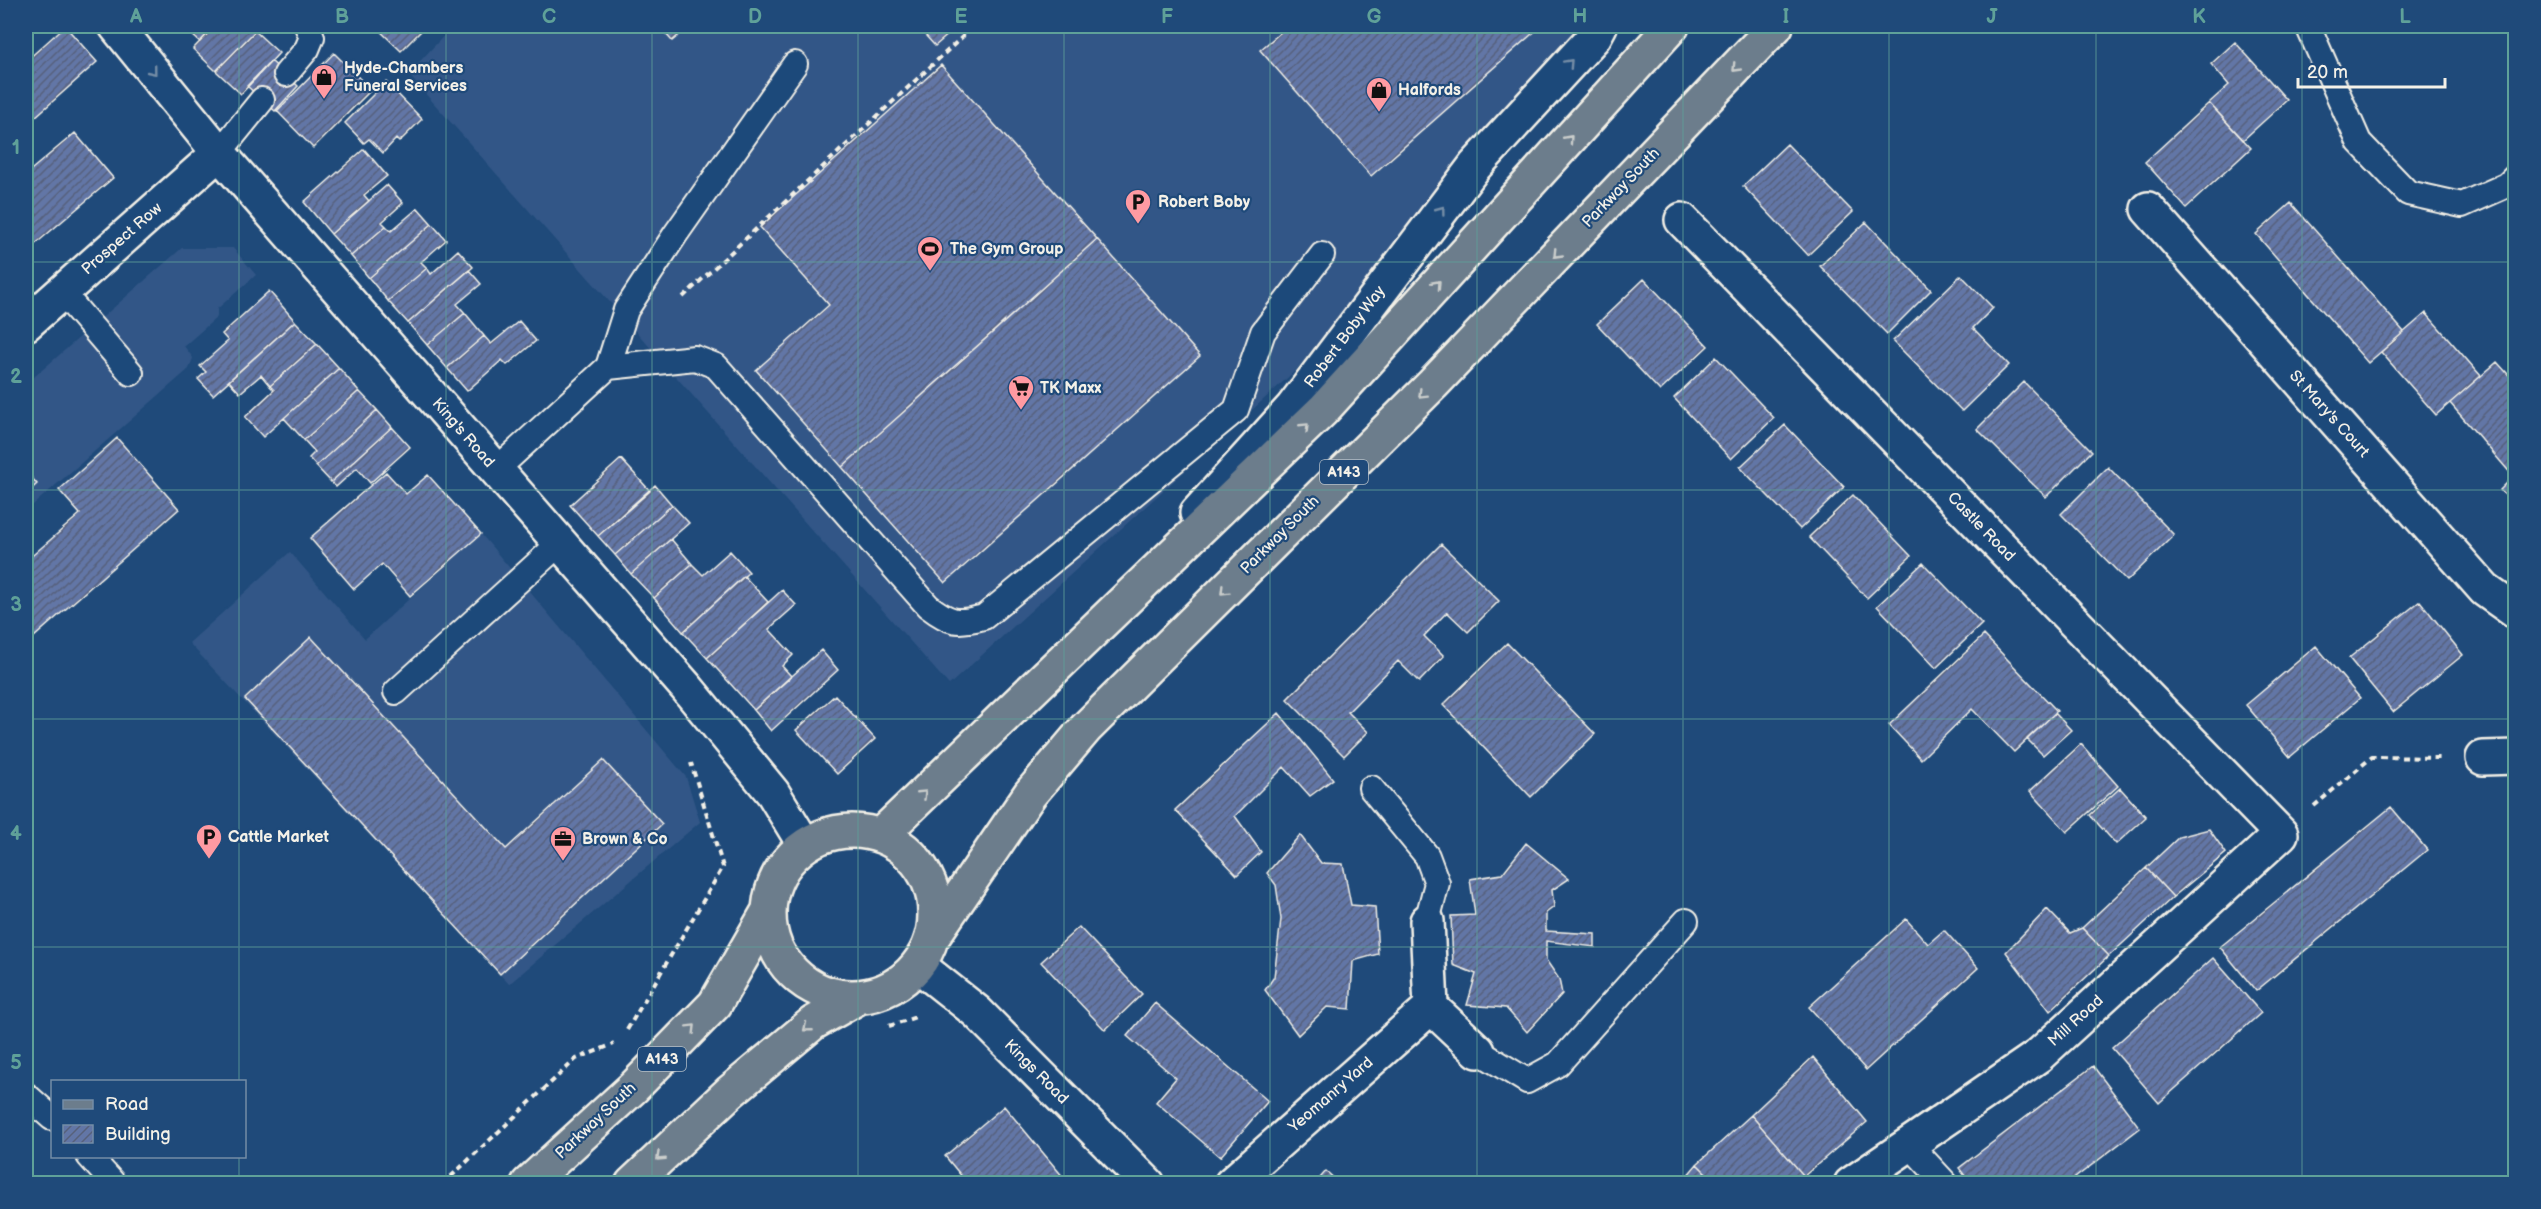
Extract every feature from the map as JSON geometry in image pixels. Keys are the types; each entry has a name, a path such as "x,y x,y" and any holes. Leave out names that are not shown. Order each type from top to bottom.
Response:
{"main road":[{"path":"881,835 1323,410 1672,26"},
{"name":"Parkway South","path":"934,935 1030,794 1086,728 1433,384 1776,26"},
{"path":"632,1184 730,1092 805,1030 857,998 891,989 919,966 934,935 936,904 927,874 908,850 881,835 855,830 829,833 804,844 786,863 773,886 768,912 772,939 785,964 805,983 830,995 857,998"},
{"name":"Parkway South","path":"528,1184 634,1087 715,1004 768,912"}],"street":[{"name":"King's Road","path":"116,26 219,153 687,688 773,793 804,844"},
{"name":"Robert Boby Way","path":"1081,641 1293,407 1475,166 1594,37 1600,26"},
{"name":"Prospect Row","path":"26,324 219,153"},
{"name":"St Mary's Court","path":"2148,209 2485,590 2516,612"},
{"name":"Castle Road","path":"1682,220 2281,834"},
{"path":"2482,758 2516,757"},
{"name":"Mill Road","path":"1851,1184 2038,1056 2281,834"},
{"path":"1427,921 1431,1007 1478,1051"},
{"name":"Kings Road","path":"919,966 977,1012 1148,1184"},
{"name":"Yeomanry Yard","path":"1231,1184 1431,1007"}],"lane":[{"path":"286,74 307,49 312,37 307,26"},
{"path":"2308,26 2360,142 2408,193 2462,205 2507,185 2516,176"},
{"path":"496,470 608,367 626,310 795,64"},
{"path":"219,153 262,100"},
{"path":"608,367 695,358 716,366 928,606 946,620 964,622 984,617 1236,410 1263,332 1322,255"},
{"path":"62,292 131,373"},
{"path":"396,692 560,543"},
{"path":"1371,788 1427,856 1437,883 1427,921"},
{"path":"1478,1051 1527,1081 1558,1064 1686,921"},
{"path":"26,1095 51,1117"},
{"path":"1909,1144 1946,1184"},
{"path":"91,1158 114,1184"}],"path":[{"path":"676,303 974,26"},
{"path":"627,1031 723,867 689,756"},
{"path":"2281,834 2372,757 2482,758"},
{"path":"443,1184 576,1059 621,1041"},
{"path":"26,1176 33,1184"}],"shaded area":[{"path":"453,26 1575,26 1570,40 1296,370 949,685 408,74"},
{"path":"182,248 233,248 256,275 217,309 217,317 184,346 193,358 189,369 26,511 26,384"},
{"path":"481,534 686,777 700,822 509,984 189,643 290,552 365,639"}],"building":[{"path":"65,26 97,62 26,125 26,61"},
{"path":"182,26 215,26 200,42"},
{"path":"215,26 249,26 255,31 216,71 193,49"},
{"path":"375,26 426,26 401,51"},
{"path":"659,26 690,26 672,41"},
{"path":"917,26 958,26 935,46"},
{"name":"Halfords","path":"1288,26 1541,26 1371,176 1260,50"},
{"path":"255,31 279,53 241,94 216,71"},
{"path":"2235,42 2287,100 2243,140 2209,103 2229,85 2211,64"},
{"name":"Hyde-Chambers Funeral Services","path":"334,53 371,90 313,148 277,111"},
{"path":"271,61 298,86 275,111 247,86"},
{"name":"The Gym Group","path":"941,65 1097,239 842,467 756,370 829,305 760,227"},
{"path":"386,82 422,119 399,142 396,139 383,153 369,139 364,143 345,123"},
{"path":"2209,103 2251,148 2186,208 2145,162"},
{"path":"75,133 113,178 26,252 26,174"},
{"path":"1787,144 1853,212 1808,255 1743,186"},
{"path":"364,149 387,176 364,195 369,201 331,234 304,202"},
{"path":"387,185 403,203 382,222 386,226 351,256 331,234"},
{"path":"2291,203 2404,332 2368,363 2256,234"},
{"path":"418,208 432,224 369,278 351,256 386,226 391,231"},
{"path":"1866,222 1931,290 1887,334 1820,266"},
{"path":"432,224 446,240 421,262 427,268 388,301 369,278"},
{"name":"TK Maxx","path":"1097,239 1200,356 945,583 842,467"},
{"path":"458,250 473,267 408,323 388,301 427,268 431,274"},
{"path":"469,270 481,284 457,304 465,313 427,345 408,323"},
{"path":"1961,275 1993,308 1973,328 2009,365 1962,411 1893,341"},
{"path":"1644,279 1708,346 1660,391 1597,324"},
{"path":"269,291 295,321 213,395 198,379 206,372 200,366 228,341 222,334"},
{"path":"465,313 484,336 447,368 427,345"},
{"path":"2426,313 2481,376 2436,415 2381,352"},
{"path":"295,321 317,344 270,386 261,375 240,393 229,381"},
{"path":"519,321 536,341 507,365 502,360 467,391 447,368 484,336 491,344"},
{"path":"317,344 339,368 263,437 245,417 274,390 270,386"},
{"path":"1716,357 1774,418 1731,459 1674,398"},
{"path":"2497,362 2516,383 2516,474 2513,476 2450,403"},
{"path":"339,368 359,391 304,440 284,418"},
{"path":"2024,382 2092,451 2046,497 1977,429"},
{"path":"359,391 377,410 316,466 309,458 315,452 304,440"},
{"path":"377,410 392,427 331,482 316,466"},
{"path":"1785,425 1844,487 1800,529 1740,467"},
{"path":"392,427 410,447 370,483 357,468 336,487 331,482"},
{"path":"117,438 179,509 26,644 26,561 80,514 59,490"},
{"path":"621,459 650,491 598,536 570,505"},
{"path":"2108,467 2174,535 2127,581 2061,514"},
{"path":"26,471 37,484 26,494"},
{"path":"386,472 406,494 428,475 481,534 410,596 382,564 354,589 310,538"},
{"path":"2516,474 2516,506 2500,490"},
{"path":"655,485 672,505 615,555 598,536"},
{"path":"1853,495 1911,556 1867,598 1809,537"},
{"path":"672,505 689,523 631,574 615,555"},
{"path":"671,539 692,564 654,598 631,574"},
{"path":"1441,544 1499,601 1468,632 1447,612 1424,636 1444,656 1419,682 1398,661 1348,712 1368,732 1344,756 1287,699"},
{"path":"730,551 749,572 683,632 654,598 692,564 703,575"},
{"path":"1923,563 1982,624 1936,668 1877,606"},
{"path":"744,576 768,602 707,658 683,632"},
{"path":"782,590 796,605 769,629 793,655 782,666 791,676 754,710 707,658"},
{"path":"2420,601 2463,655 2393,712 2349,658"},
{"path":"1984,635 2057,711 2014,752 1972,709 1921,759 1889,725"},
{"path":"311,637 506,849 603,760 662,824 500,974 245,699"},
{"path":"1507,643 1595,734 1531,797 1443,705"},
{"path":"2316,646 2360,698 2290,757 2246,705"},
{"path":"821,650 838,670 771,731 754,710"},
{"path":"835,695 875,739 837,774 796,730"},
{"path":"1279,713 1333,779 1310,796 1284,767 1235,816 1261,852 1237,875 1175,810"},
{"path":"2055,713 2071,730 2043,755 2027,739"},
{"path":"2081,744 2118,786 2067,832 2030,791"},
{"path":"2120,788 2146,817 2116,844 2090,815"},
{"path":"2391,807 2427,850 2256,991 2220,947"},
{"path":"2209,829 2226,853 2173,897 2146,868 2179,837"},
{"path":"1300,835 1321,863 1343,864 1351,905 1375,907 1378,954 1353,961 1350,1009 1327,1007 1298,1035 1265,990 1274,977 1281,919 1276,885 1267,873"},
{"path":"1526,843 1569,879 1552,890 1554,907 1546,913 1546,931 1595,934 1595,947 1546,941 1546,960 1559,979 1562,994 1527,1032 1506,1008 1467,1005 1476,974 1453,965 1451,916 1475,915 1470,879 1502,874"},
{"path":"2146,868 2173,897 2109,956 2082,928"},
{"path":"2047,909 2070,933 2082,928 2109,956 2050,1011 2006,952"},
{"path":"1906,919 1928,944 1944,930 1978,968 1866,1070 1809,1007"},
{"path":"1079,927 1142,994 1105,1030 1041,962"},
{"path":"2213,958 2261,1013 2159,1103 2112,1048"},
{"path":"1155,1003 1268,1101 1220,1157 1156,1102 1176,1078 1127,1036"},
{"path":"1813,1057 1867,1122 1804,1176 1751,1115"},
{"path":"2093,1066 2140,1128 2067,1184 1971,1184 1959,1168"},
{"path":"1004,1106 1069,1184 968,1184 945,1156"},
{"path":"1751,1115 1804,1176 1796,1184 1717,1184 1697,1164"},
{"path":"1697,1164 1717,1184 1680,1184"},
{"path":"1326,1171 1340,1184 1315,1184"}],"place":[{"name":"Hyde-Chambers Funeral Services","path":"324,100"},
{"name":"Halfords","path":"1379,113"},
{"name":"Robert Boby","path":"1138,225"},
{"name":"The Gym Group","path":"930,272"},
{"name":"TK Maxx","path":"1021,411"},
{"name":"Cattle Market","path":"209,860"},
{"name":"Brown & Co","path":"563,862"}]}
